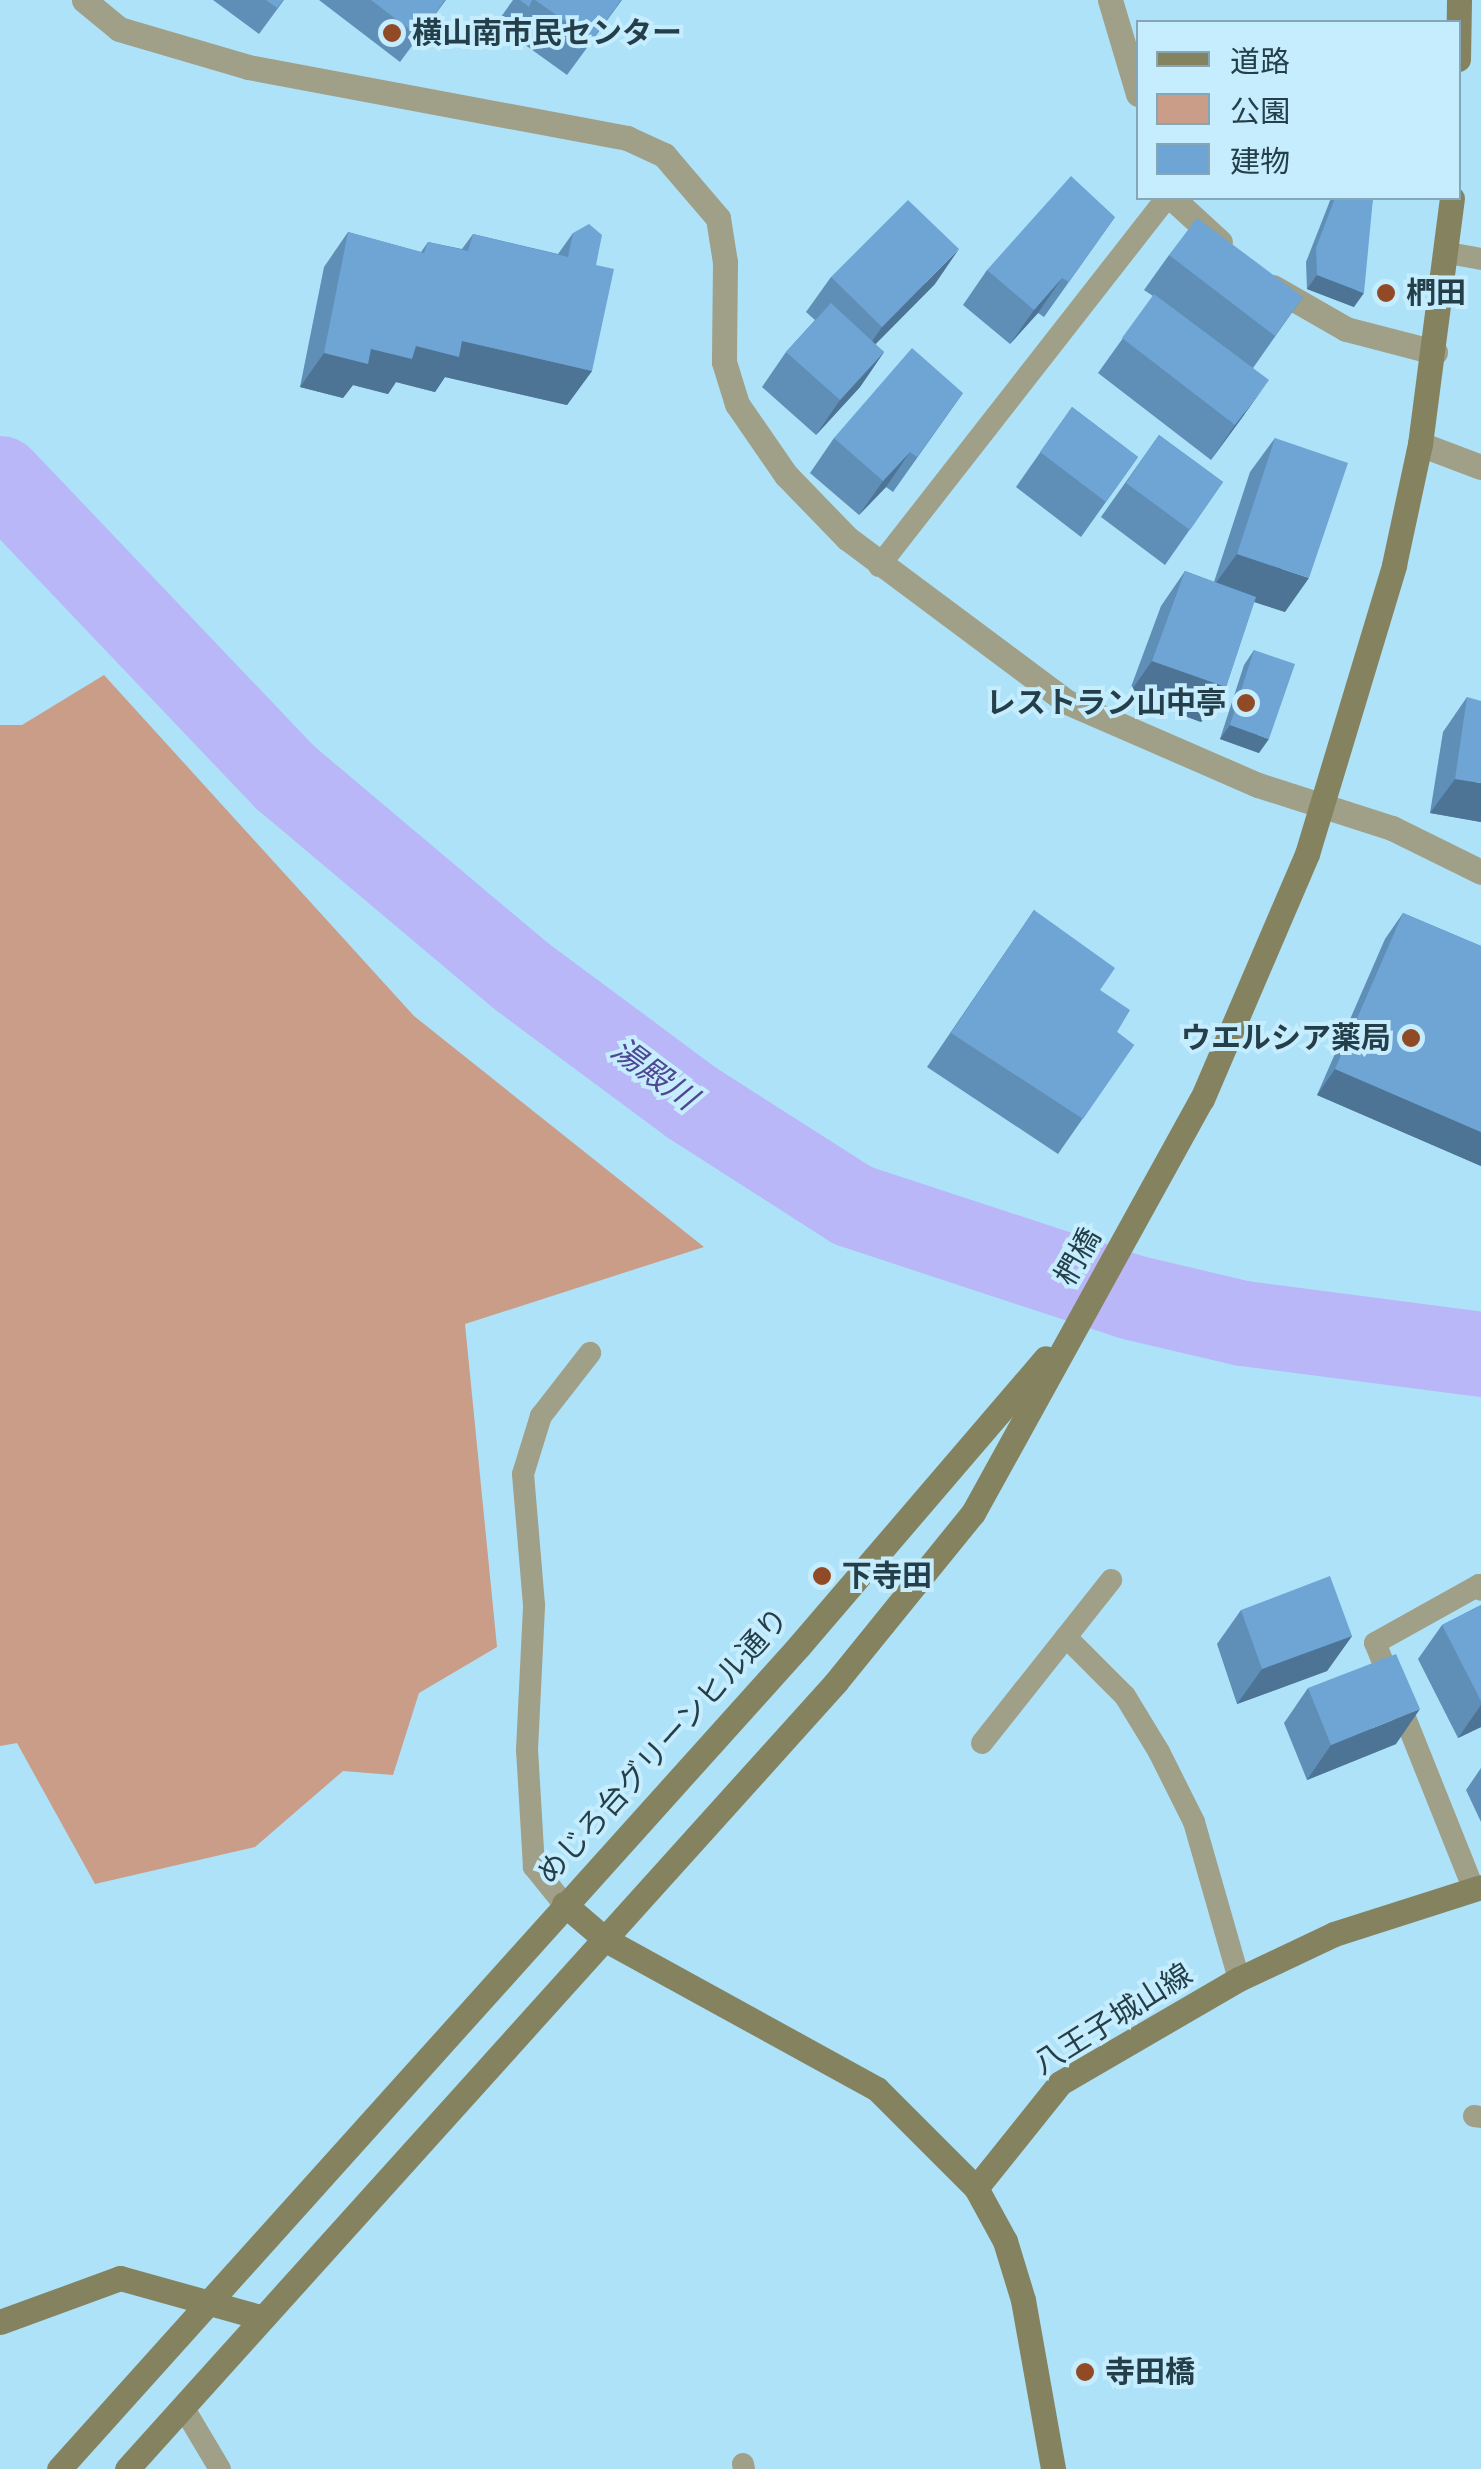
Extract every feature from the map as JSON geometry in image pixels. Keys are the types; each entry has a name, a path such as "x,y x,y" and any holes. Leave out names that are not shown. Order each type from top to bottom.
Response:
{"street":[{"path":"84,0 119,29 248,68 627,138 664,155 718,218 725,262 724,362 737,404 786,474 879,566 1067,702 1258,785 1392,828 1481,872"},
{"path":"1110,0 1136,87"},
{"path":"1171,200 1303,310 1346,329 1435,352"},
{"path":"1324,806 1380,625 1420,444 1448,253 1452,200"},
{"path":"1420,444 1481,466"},
{"name":"椚橋","path":"1076,1324 1135,1223 1242,1013 1324,806"},
{"path":"127,2469 606,1940 909,1598 973,1512 1076,1324"},
{"name":"めじろ台グリーンヒル通り","path":"59,2469 786,1660 1076,1324"},
{"name":"八王子城山線","path":"976,2188 1060,2083 1239,1978 1334,1934 1478,1889"},
{"path":"564,1904 606,1940 858,2076 927,2133 976,2188 1005,2241 1024,2300 1053,2469"},
{"path":"0,2322 120,2278 263,2318"}],"lane":[{"path":"879,566 1167,200"},
{"path":"1448,253 1481,259"},
{"path":"564,1904 534,1867 527,1750 534,1604 522,1474 541,1416 590,1353"},
{"path":"982,1743 1111,1580"},
{"path":"1478,1889 1375,1643 1479,1585 1481,1590"},
{"path":"1066,1637 1125,1696 1194,1822 1239,1978"},
{"path":"183,2407 220,2469"}],"green space":[{"path":"104,675 414,1016 704,1247 465,1324 497,1647 419,1693 393,1775 343,1771 255,1847 95,1884 17,1743 0,1746 0,725 22,725"}],"building":[{"path":"266,0 283,0 277,8"},
{"path":"371,0 445,0 418,36"},
{"path":"535,0 621,0 592,40"},
{"path":"1071,176 1115,217 1069,282 1062,278 1034,310 987,270"},
{"path":"908,200 959,249 882,327 831,277"},
{"path":"1334,200 1373,200 1364,293 1317,275 1316,248"},
{"path":"1197,218 1303,297 1275,336 1169,255"},
{"path":"589,224 602,235 596,265 614,269 592,371 462,341 459,357 416,346 412,359 371,349 368,364 324,353 348,232 424,253 428,242 468,251 473,234 568,257 573,233"},
{"path":"1154,294 1269,380 1235,425 1122,338"},
{"path":"831,303 884,352 840,400 786,352"},
{"path":"912,348 963,393 917,457 910,452 883,481 834,438"},
{"path":"1072,407 1138,457 1106,502 1040,452"},
{"path":"1159,435 1223,482 1190,530 1126,483"},
{"path":"1275,438 1348,463 1309,578 1237,554"},
{"path":"1185,571 1256,597 1226,687 1152,661"},
{"path":"1254,650 1295,664 1269,739 1230,725"},
{"path":"1467,697 1481,701 1481,783 1455,779"},
{"path":"1034,910 1115,968 1100,990 1130,1010 1117,1032 1134,1045 1083,1119 951,1033"},
{"name":"ウエルシア薬局","path":"1403,913 1481,946 1481,1132 1335,1069"},
{"path":"1330,1576 1352,1636 1262,1669 1241,1610"},
{"path":"1481,1605 1481,1701 1442,1625"},
{"path":"1396,1654 1420,1709 1331,1745 1308,1688"}],"waterway":[{"name":"湯殿川","path":"0,478 286,778 520,975 691,1102 852,1205 1132,1297 1243,1323 1481,1354"}],"place":[{"name":"横山南市民センター","path":"392,33"},
{"name":"椚田","path":"1386,293"},
{"name":"レストラン山中亭","path":"1246,703"},
{"name":"ウエルシア薬局","path":"1411,1038"},
{"name":"下寺田","path":"822,1576"},
{"name":"寺田橋","path":"1085,2372"}]}
